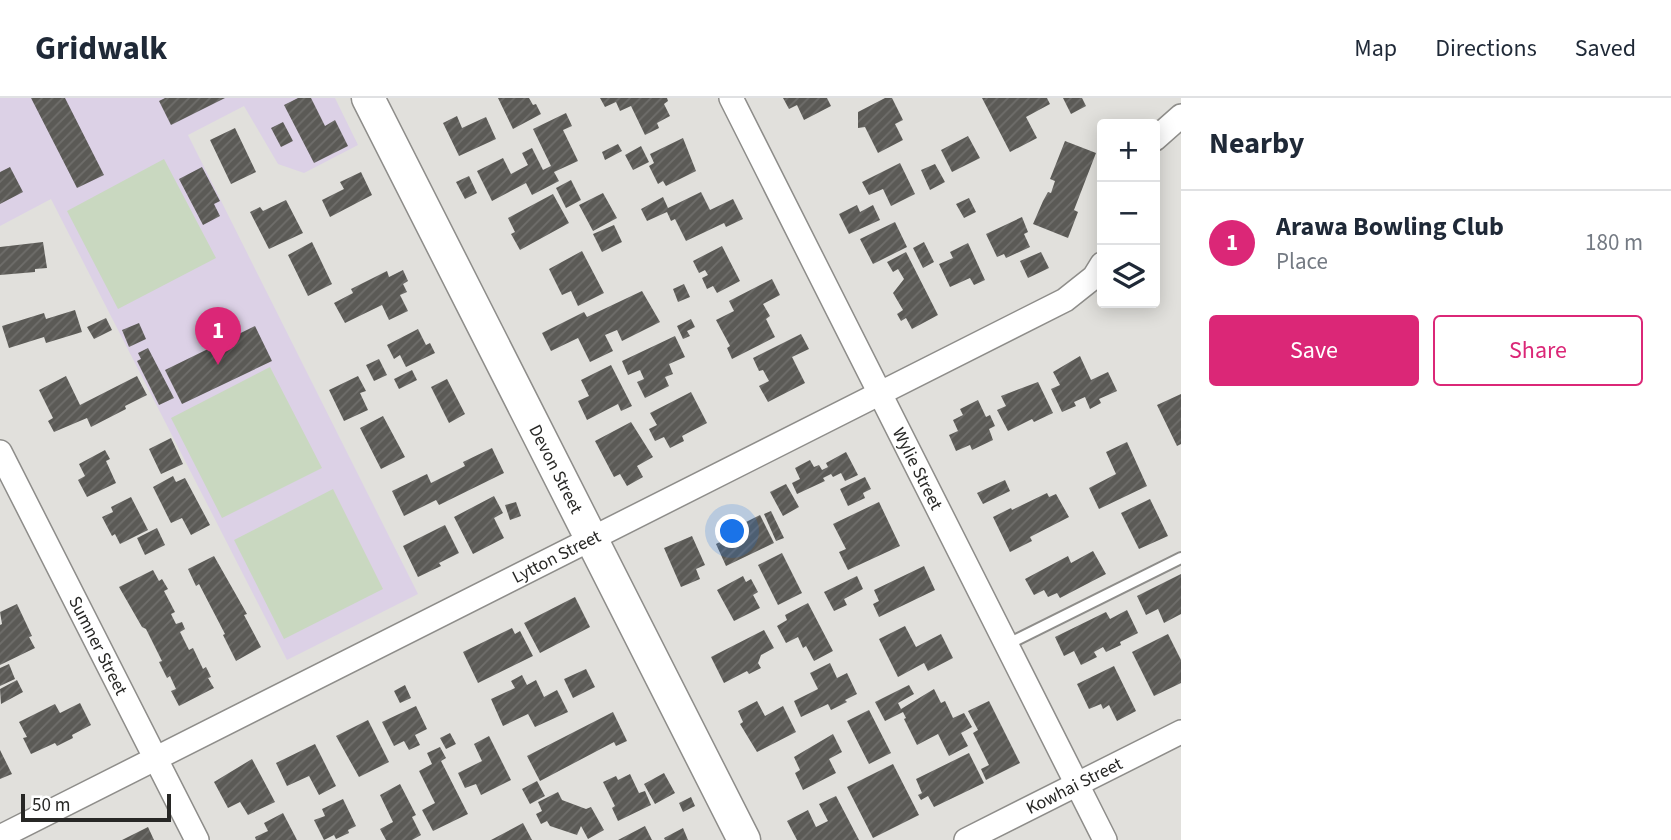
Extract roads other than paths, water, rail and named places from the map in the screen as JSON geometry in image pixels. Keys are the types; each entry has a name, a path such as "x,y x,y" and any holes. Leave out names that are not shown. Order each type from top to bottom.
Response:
{"main road":[{"name":"Devon Street","path":"368,98 744,840"}],"street":[{"name":"Wylie Street","path":"731,98 1105,840"},
{"path":"1160,135 1181,116"},
{"name":"Lytton Street","path":"0,837 1065,300 1086,284 1097,270"},
{"name":"Sumner Street","path":"0,452 197,840"},
{"name":"Kowhai Street","path":"966,840 1181,732"}],"lane":[{"path":"1008,643 1181,558"}],"place":[{"name":"Arawa Bowling Club","path":"218,365"}]}
